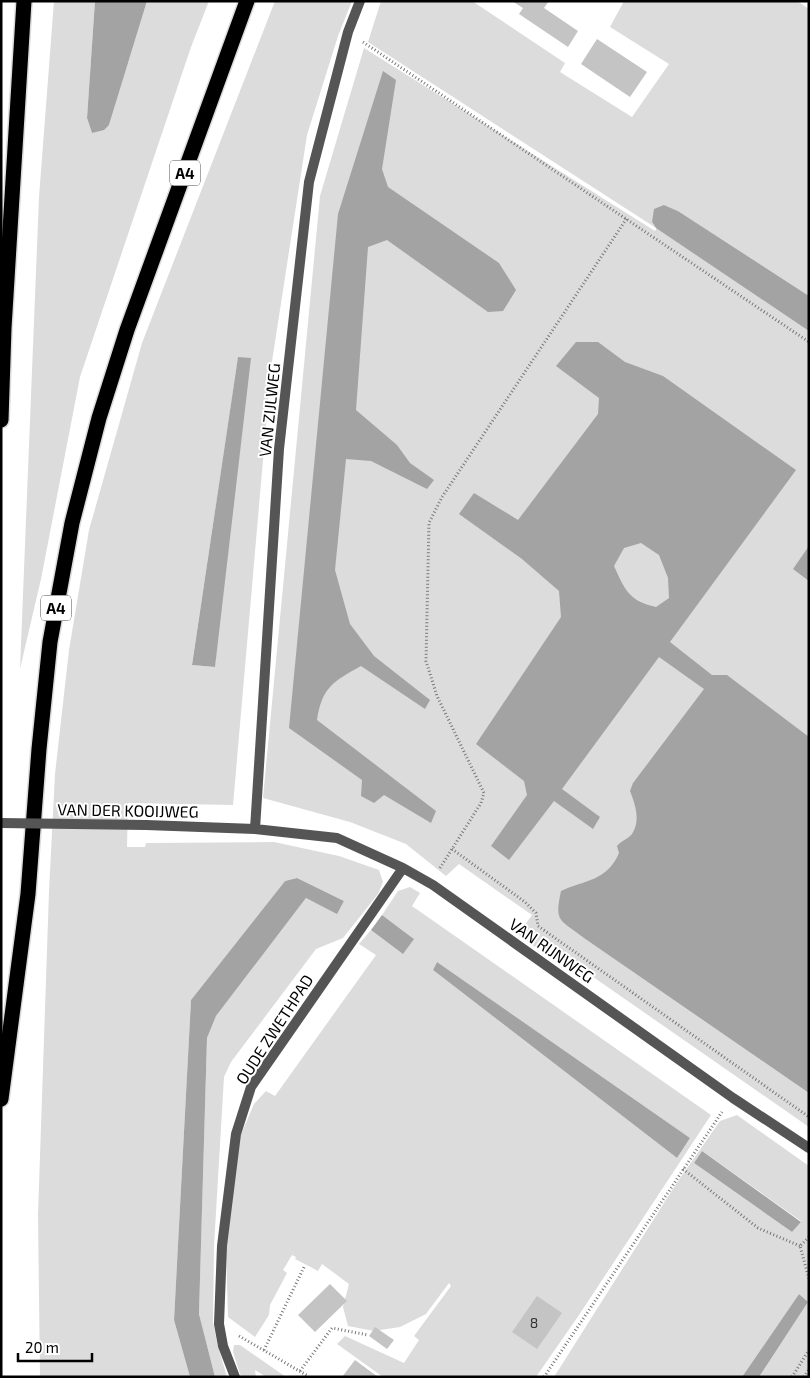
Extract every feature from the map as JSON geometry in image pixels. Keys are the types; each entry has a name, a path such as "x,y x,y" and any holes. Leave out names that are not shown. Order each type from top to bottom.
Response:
{"highway":[{"path":"1,420 4,328 24,1"},
{"name":"A4","path":"1,1099 28,894 39,749 50,642 72,522 99,418 127,330 247,1"}],"street":[{"name":"VAN ZIJLWEG","path":"255,829 279,449 308,182 348,32 360,1"},
{"name":"VAN DER KOOIJWEG","path":"1,823 255,829"},
{"name":"VAN RIJNWEG","path":"255,829 337,838 403,868 433,885 733,1098 809,1148"},
{"name":"OUDE ZWETHPAD","path":"235,1377 223,1346 219,1324 222,1246 236,1134 251,1087 403,868"}],"path":[{"path":"348,32 809,342"},
{"path":"437,872 481,803 484,793 437,696 426,661 429,523 442,497 627,218"},
{"path":"452,849 525,902 536,913 538,926 809,1117"},
{"path":"544,1377 683,1169 733,1098"},
{"path":"683,1169 758,1228 800,1246"},
{"path":"800,1246 809,1237"},
{"path":"800,1246 809,1280"},
{"path":"264,1350 305,1265"},
{"path":"219,1324 308,1376"},
{"path":"300,1371 332,1328 368,1335"},
{"path":"792,1377 809,1350"},
{"path":"804,1377 809,1369"}],"shaded area":[{"path":"54,1 95,1 87,118 92,133 109,125 147,1 209,1 191,47 80,377 41,579 20,669 39,197"},
{"path":"95,1 147,1 109,125 104,130 92,133 87,118"},
{"path":"275,1 352,1 338,36 307,135 271,368 233,805 128,803 127,847 145,847 146,843 274,842 339,856 379,870 383,882 378,894 343,938 316,949 231,1062 224,1077 214,1246 213,1322 227,1377 215,1377 199,1314 207,1038 216,1016 306,898 337,913 344,901 297,878 285,881 191,1000 174,1320 190,1377 40,1377 38,1215 55,774 69,650 89,530 142,343","holes":["238,358 215,667 192,664"]},
{"path":"381,1 472,1 565,63 560,72 632,117 669,64 610,27 624,1 797,1 809,9 809,296 678,211 664,205 652,222 656,228 368,42"},
{"path":"364,48 655,231 665,213 809,310 809,1127 540,940 535,947 518,934 532,915 459,864 446,876 406,844 350,822 263,798 320,196"},
{"path":"383,71 396,80 382,169 388,187 499,263 516,290 503,311 488,312 387,240 368,247 356,410 397,445 410,463 434,480 427,489 371,461 346,459 335,570 350,624 374,656 430,700 425,709 361,666 343,676 326,692 317,720 436,811 431,823 384,795 374,803 361,796 362,780 289,728 338,214"},
{"path":"664,205 678,211 809,296 809,331 656,228 652,222 654,209"},
{"path":"576,342 598,342 625,362 663,376 796,470 670,642 712,675 727,675 809,737 809,1093 584,938 564,923 559,915 561,891 602,874 614,862 619,853 617,846 632,834 637,818 630,791 633,783 704,689 659,657 562,789 600,817 593,829 554,801 509,860 491,846 527,795 524,781 476,744 561,617 559,591 522,559 459,514 474,493 518,520 598,414 599,398 556,366","holes":["641,543 659,555 668,578 669,598 656,607 634,598 621,582 614,566 624,548"]},
{"path":"238,357 251,358 215,667 192,665"},
{"path":"809,546 809,581 793,569"},
{"path":"297,878 344,901 337,914 306,898 216,1016 207,1038 199,1314 215,1377 190,1377 174,1320 191,1000 285,881"},
{"path":"410,887 420,893 412,906 711,1115 536,1377 383,1377 337,1344 345,1336 404,1363 419,1340 414,1336 451,1286 449,1283 426,1314 400,1327 374,1331 348,1326 343,1307 349,1284 322,1264 318,1271 295,1259 296,1257 292,1255 283,1270 287,1273 270,1305 269,1315 255,1337 228,1317 226,1248 239,1139 254,1104 266,1091 275,1096 376,955 359,944 371,930 402,953 413,938 382,915 398,891","holes":["437,962 690,1138 677,1158 433,970"]},
{"path":"382,915 414,939 403,954 371,930"},
{"path":"437,962 690,1138 677,1158 433,970"},
{"path":"737,1115 809,1166 809,1377 759,1377 808,1302 799,1294 742,1377 554,1377 676,1184 720,1121","holes":["702,1151 801,1221 792,1232 694,1163"]},
{"path":"702,1151 801,1222 792,1232 694,1163"},
{"path":"799,1294 808,1302 759,1377 742,1377"},
{"path":"234,1345 240,1345 286,1377 266,1377 255,1370 256,1377 241,1377 233,1352"}],"building":[{"path":"512,1 549,1 544,8 578,31 568,47 519,14 523,8"},
{"path":"597,39 647,72 630,97 581,64"},
{"path":"330,1284 347,1301 315,1332 298,1315"},
{"path":"537,1296 562,1313 537,1349 512,1332"},
{"path":"375,1327 394,1340 387,1349 369,1336"},
{"path":"355,1360 378,1377 342,1377"}]}
